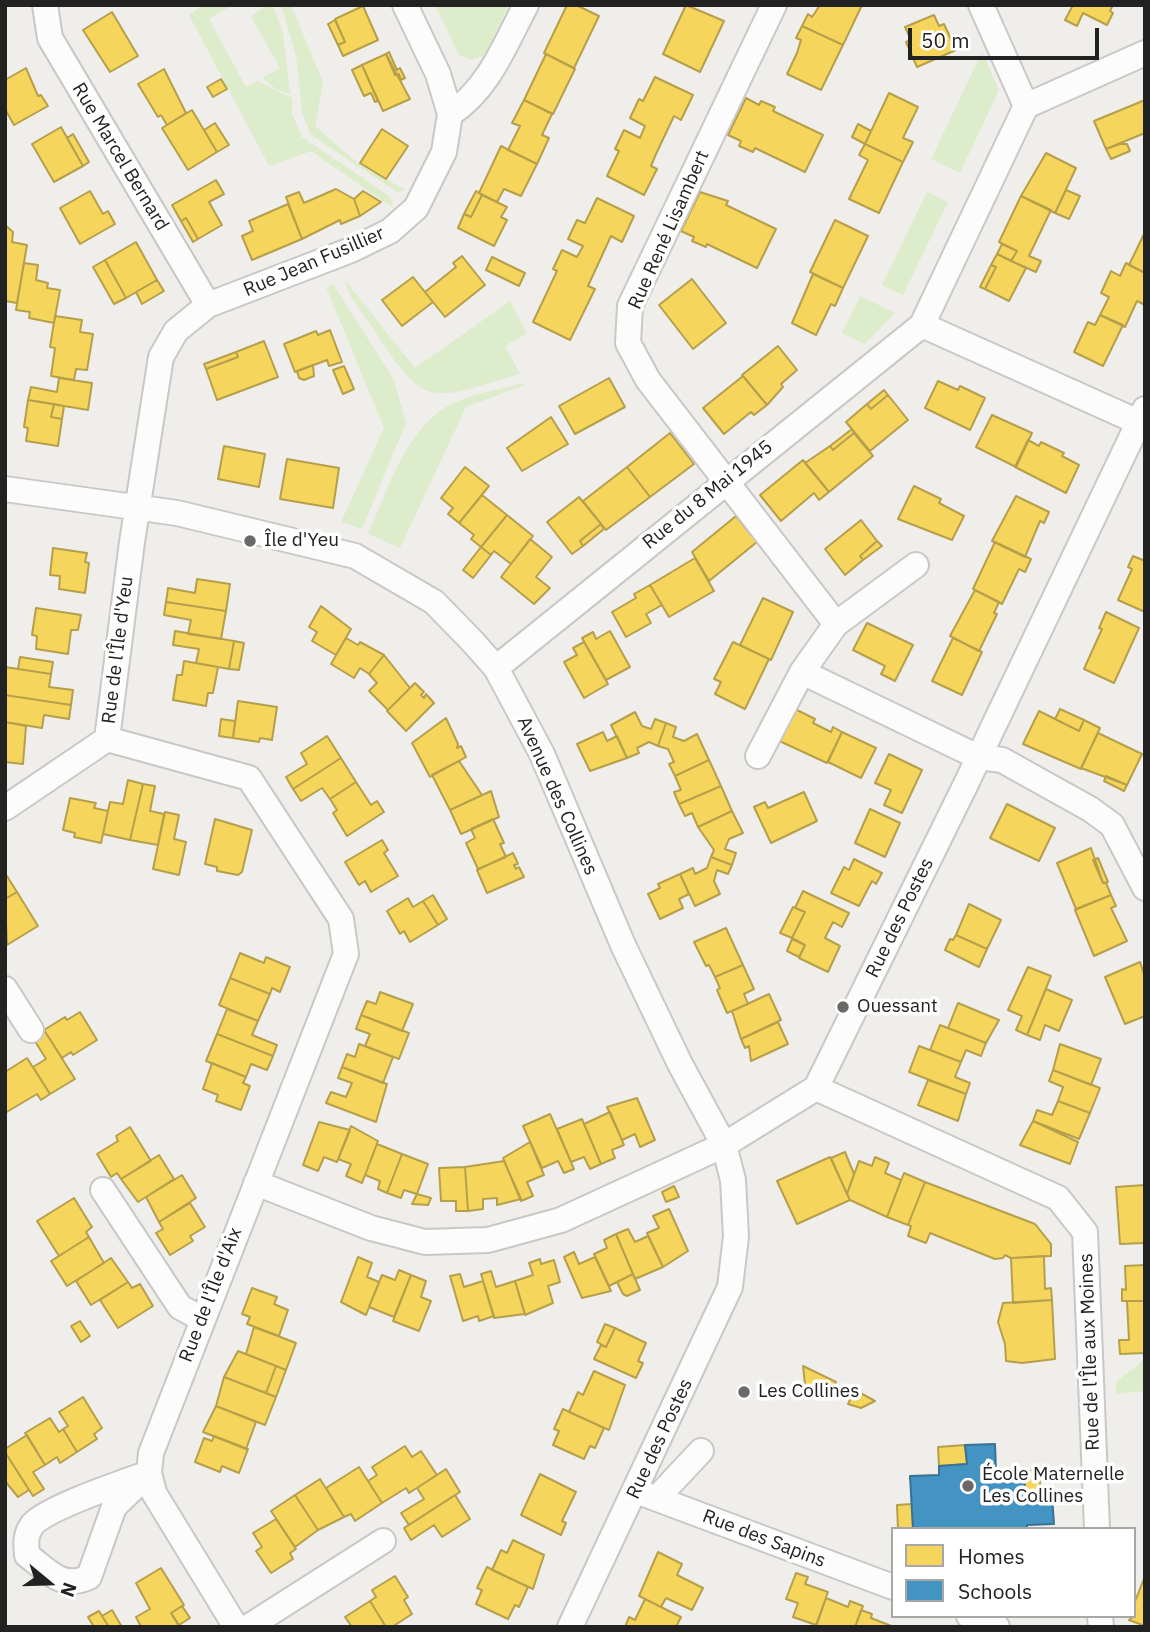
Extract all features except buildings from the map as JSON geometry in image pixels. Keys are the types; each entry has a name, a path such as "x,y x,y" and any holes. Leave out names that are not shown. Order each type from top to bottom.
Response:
{"street":[{"name":"Rue Marcel Bernard","path":"45,5 50,38 208,305"},
{"name":"Rue Jean Fusillier","path":"138,506 161,357 176,331 208,305 351,250 390,230 416,208 444,152 450,114 438,74 405,5"},
{"path":"450,114 471,99 486,80 526,5"},
{"name":"Rue René Lisambert","path":"774,5 630,306 628,343 648,380 836,624"},
{"path":"981,5 1026,106"},
{"path":"1143,419 922,325 1026,106 1145,53"},
{"name":"Rue du 8 Mai 1945","path":"496,668 726,479 922,325"},
{"name":"Rue des Postes","path":"816,1088 1143,419"},
{"name":"Avenue des Collines","path":"5,489 138,506 294,539 355,556 435,602 496,668 542,754 623,945 680,1064 724,1145"},
{"name":"Rue de l'Île d'Yeu","path":"138,506 107,739 249,778 341,919 346,954"},
{"path":"758,756 802,672 836,624 916,565"},
{"path":"802,672 978,757 1002,760 1090,809 1112,825 1145,888"},
{"path":"5,808 107,739"},
{"name":"Rue de l'Île d'Aix","path":"149,1473 150,1453 346,954"},
{"path":"5,989 31,1030"},
{"path":"256,1183 371,1228 425,1242 488,1240 561,1220 724,1145 816,1088"},
{"name":"Rue de l'Île aux Moines","path":"816,1088 1058,1198 1085,1232 1097,1527"},
{"name":"Rue des Postes","path":"570,1627 647,1494 730,1287 736,1236 733,1180 724,1145"},
{"path":"103,1190 180,1307 202,1319"},
{"path":"647,1494 701,1451"},
{"path":"149,1473 114,1507 89,1577 77,1583 62,1582 27,1555 26,1536 35,1522 97,1491 149,1473"},
{"path":"149,1473 154,1493 236,1627"},
{"name":"Rue des Sapins","path":"647,1494 891,1586"},
{"path":"248,1627 383,1541"},
{"path":"974,1618 997,1627"}],"green space":[{"path":"203,5 233,5 209,19 246,87 257,81 292,98 292,114 302,137 391,197 393,208 311,151 269,166 189,15"},
{"path":"265,5 273,5 283,33 290,94 276,89 262,78 280,68 251,17"},
{"path":"281,5 291,5 323,82 315,126 358,163 406,190 397,192 311,135 302,113 296,56"},
{"path":"435,5 509,5 485,55 472,60 459,55"},
{"path":"982,52 999,90 960,173 931,159"},
{"path":"927,192 948,202 903,295 882,285"},
{"path":"345,280 415,368 510,301 527,333 505,346 520,374 449,393 434,393 420,387 392,357 353,299"},
{"path":"333,284 394,380 406,423 362,529 341,522 384,428 326,287"},
{"path":"860,296 895,313 865,344 842,333"},
{"path":"523,383 525,385 466,407 400,548 368,534 398,464 431,418 464,399"},
{"path":"1145,1359 1145,1391 1116,1394 1116,1382"}],"place":[{"name":"Île d'Yeu","path":"250,541"},
{"name":"Ouessant","path":"843,1007"},
{"name":"Les Collines","path":"744,1392"},
{"name":"École Maternelle Les Collines","path":"968,1486"}]}
